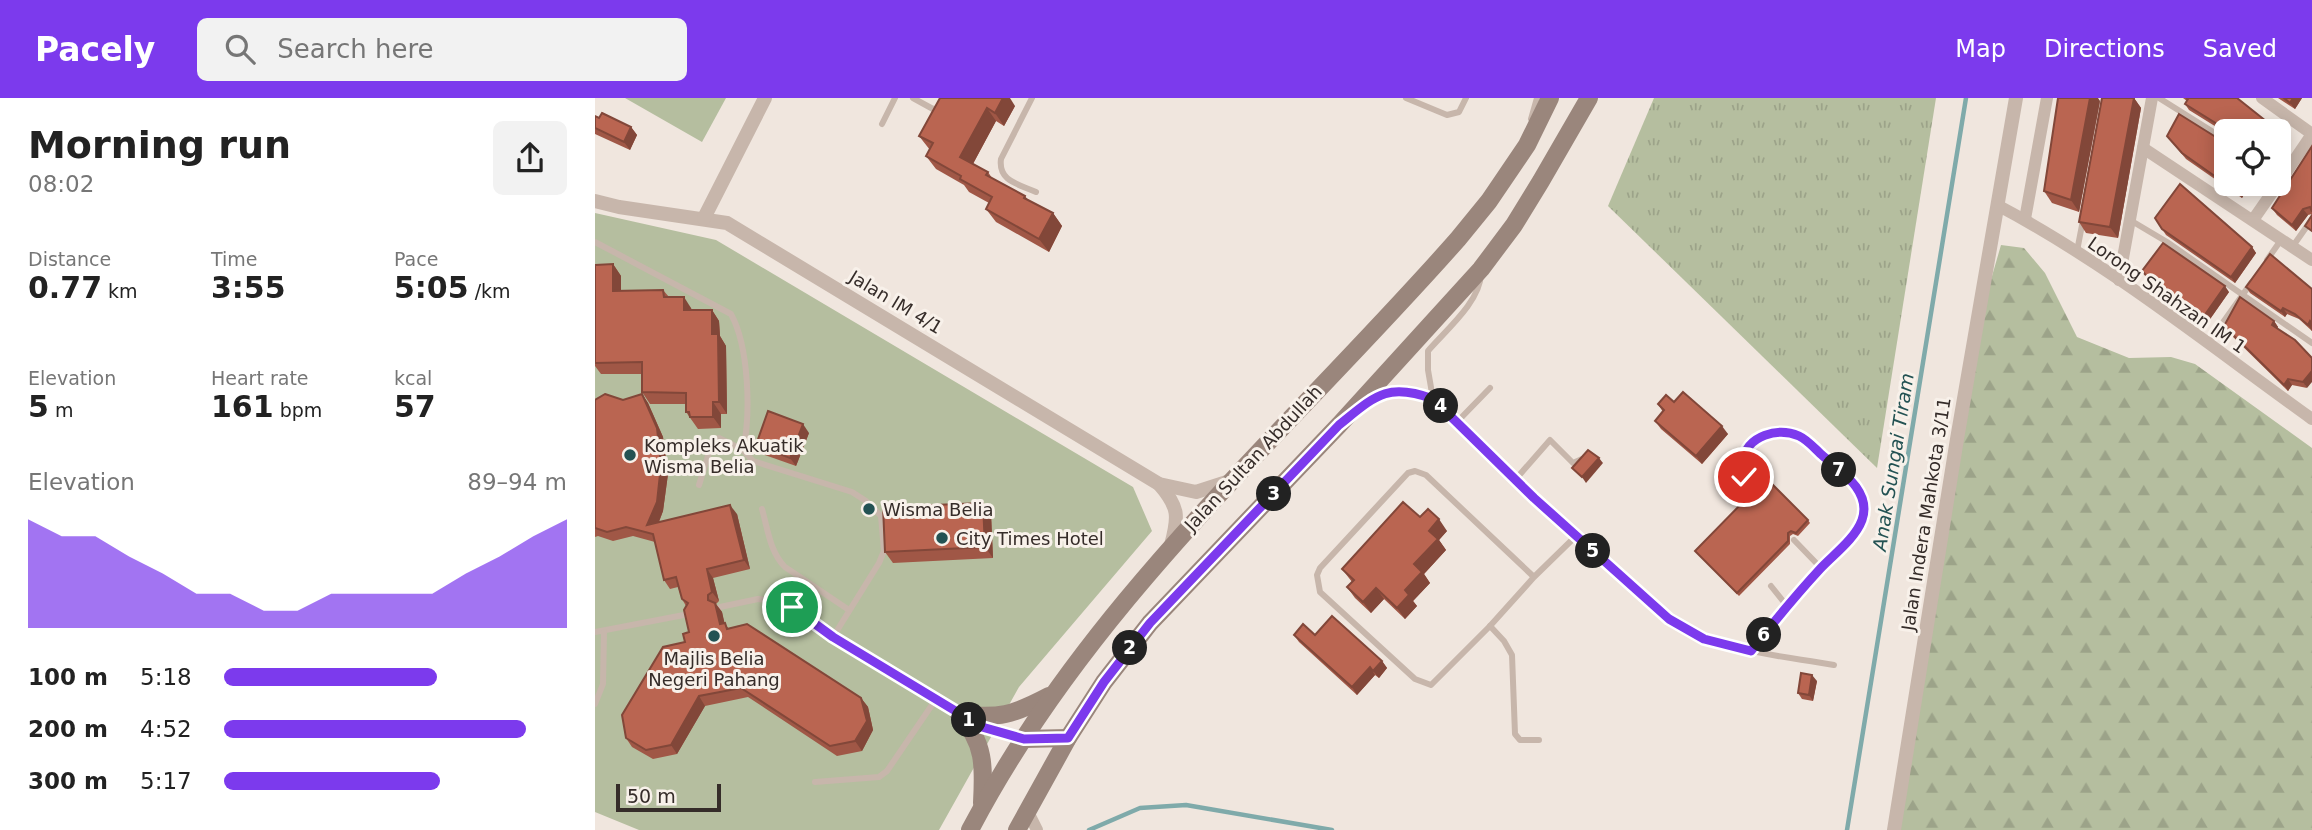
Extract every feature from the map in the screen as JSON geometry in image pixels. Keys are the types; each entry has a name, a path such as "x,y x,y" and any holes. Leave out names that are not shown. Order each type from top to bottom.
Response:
{"main road":[{"name":"Jalan Sultan Abdullah","path":"970,830 1051,695 1171,545 1451,247 1489,201 1527,145 1551,98"},
{"path":"1017,830 1068,738 1104,682 1150,623 1339,425 1481,269 1514,225 1589,98"},
{"path":"959,715 989,718 1019,712 1051,695"},
{"path":"959,715 978,740 984,774 982,807"},
{"path":"1024,739 1068,738"}],"street":[{"path":"704,218 765,98"},
{"name":"Jalan Indera Mahkota 3/11","path":"1894,830 1957,439 2016,98"},
{"path":"2025,219 2047,98"},
{"path":"2119,280 2152,98"},
{"path":"2262,98 2312,134 2291,164"},
{"path":"2143,148 2312,260"},
{"path":"2253,220 2269,196"},
{"name":"Jalan IM 4/1","path":"595,201 727,223 1159,484 1196,492 1231,481"},
{"name":"Lorong Shahzan IM 1","path":"1997,205 2025,219 2119,280 2312,419"},
{"name":"Jalan IM 4/1","path":"1159,484 1176,507 1176,527 1171,545"},
{"path":"1028,811 1037,830"}],"lane":[{"path":"881,124 895,98"},
{"path":"913,98 933,109 940,108 946,98"},
{"path":"1032,98 1001,159 999,169 1003,176 1036,192"},
{"path":"1406,98 1447,115 1459,112 1466,98"},
{"path":"1527,145 1537,98"},
{"path":"2159,98 2214,132"},
{"path":"2077,253 2085,210"},
{"path":"2130,219 2312,343"},
{"path":"2207,344 2243,295 2287,243 2312,219"},
{"path":"595,242 731,314 744,345 748,428 743,450"},
{"path":"1433,399 1428,351 1475,297 1481,285 1481,269"},
{"path":"1457,422 1490,387"},
{"path":"1339,425 1373,398 1392,391 1413,391 1433,399 1576,536 1669,619 1685,630 1704,639 1751,651 1834,664"},
{"path":"1751,499 1744,477 1743,459 1751,446 1763,435 1776,432 1801,437 1854,483 1862,497 1864,513 1861,522 1751,651"},
{"path":"699,485 713,440 719,438 743,450 753,461 852,492 881,516 884,551 833,637"},
{"path":"1515,480 1550,440 1573,463 1579,462 1587,454"},
{"path":"1534,577 1426,475 1415,471 1408,473 1320,568 1318,575 1320,592 1415,679 1430,685 1437,681 1576,536"},
{"path":"762,509 778,560 785,568 849,610"},
{"path":"1794,540 1821,568"},
{"path":"1771,586 1787,606"},
{"path":"720,607 758,599 781,601 833,637 959,715 982,727 1024,739"},
{"path":"595,632 689,614"},
{"path":"1490,626 1509,647 1512,655 1515,734 1520,740 1539,740"},
{"path":"595,704 603,684 604,632"},
{"path":"815,782 879,777 887,771 936,699"}],"green space":[{"path":"625,98 726,98 702,142"},
{"path":"1654,98 1936,98 1877,468 1608,206"},
{"name":"Wisma Belia","path":"595,213 716,240 1133,487 1152,531 1019,687 939,830 639,830 595,812"},
{"path":"2001,245 2024,248 2045,273 2077,337 2129,358 2171,357 2195,364 2312,448 2312,830 1894,830 1977,328"}],"building":[{"path":"940,98 1003,98 995,113 987,108 960,157 988,172 986,175 1025,196 1024,198 1053,213 1039,239 986,209 992,197 926,156 933,143 919,136"},
{"path":"2058,98 2090,98 2071,200 2044,191"},
{"path":"2102,98 2134,98 2110,227 2079,222"},
{"path":"2186,98 2237,98 2263,119 2214,119 2214,122 2185,104 2188,99"},
{"path":"602,113 631,127 624,142 595,128 595,116 599,118"},
{"path":"2179,114 2214,136 2214,176 2182,153 2167,136"},
{"path":"2312,146 2312,212 2310,207 2303,209 2292,225 2272,208 2280,196 2291,196 2291,179"},
{"path":"2180,184 2252,247 2231,277 2162,229 2155,218"},
{"path":"2312,215 2312,231 2305,226"},
{"path":"2163,243 2225,286 2204,316 2165,296 2142,271"},
{"path":"2270,254 2312,289 2312,324 2310,321 2308,325 2283,308 2281,311 2246,287"},
{"path":"613,264 613,291 663,290 664,297 684,297 684,310 712,310 712,334 718,334 719,402 713,402 713,417 690,417 689,412 686,412 686,393 642,392 642,362 595,363 595,265"},
{"path":"2240,297 2274,321 2272,325 2295,340 2312,358 2312,371 2303,382 2288,379 2284,385 2224,326"},
{"path":"1683,392 1722,426 1696,456 1655,421 1664,410 1658,404 1666,395 1674,402"},
{"name":"Majlis Belia Negeri Pahang","path":"605,394 623,400 642,394 657,428 661,465 657,502 647,525 730,505 744,560 707,569 712,592 708,595 708,600 715,603 720,624 725,623 727,629 747,624 861,698 867,721 855,741 830,746 741,688 699,696 671,745 646,750 626,738 622,715 663,647 685,642 683,634 689,632 684,610 688,603 682,599 676,577 664,580 653,534 626,527 607,532 595,528 595,400"},
{"path":"768,411 803,424 790,458 756,445"},
{"path":"1588,450 1599,458 1582,477 1572,468"},
{"path":"1766,478 1808,520 1796,533 1788,533 1788,541 1737,593 1695,551 1745,500 1753,500 1753,491"},
{"path":"1403,502 1420,517 1428,509 1439,519 1429,531 1438,539 1414,564 1422,572 1405,590 1409,595 1397,608 1376,588 1363,602 1347,587 1354,580 1342,569"},
{"name":"City Times Hotel","path":"983,503 985,547 885,552 883,507"},
{"path":"1332,616 1382,661 1373,671 1370,667 1352,687 1294,635 1303,624 1315,635"},
{"path":"1801,673 1812,675 1809,695 1798,693"}],"waterway":[{"name":"Anak Sungai Tiram","path":"1847,830 1966,98"},
{"name":"Anak Sungai Tiram","path":"1089,830 1140,808 1186,805 1332,830"}],"place":[{"name":"Kompleks Akuatik Wisma Belia","path":"630,455"},
{"name":"Wisma Belia","path":"869,509"},
{"name":"City Times Hotel","path":"942,538"},
{"name":"Majlis Belia Negeri Pahang","path":"714,636"}],"route":[{"path":"792,607 833,637 982,727 1024,739 1068,738 1104,682 1150,623 1339,425 1373,398 1392,391 1413,391 1433,399 1534,498 1669,619 1704,639 1751,651 1787,606 1856,530 1864,513 1862,497 1854,483 1801,437 1788,433 1763,435 1751,446 1743,459 1744,477"}]}
